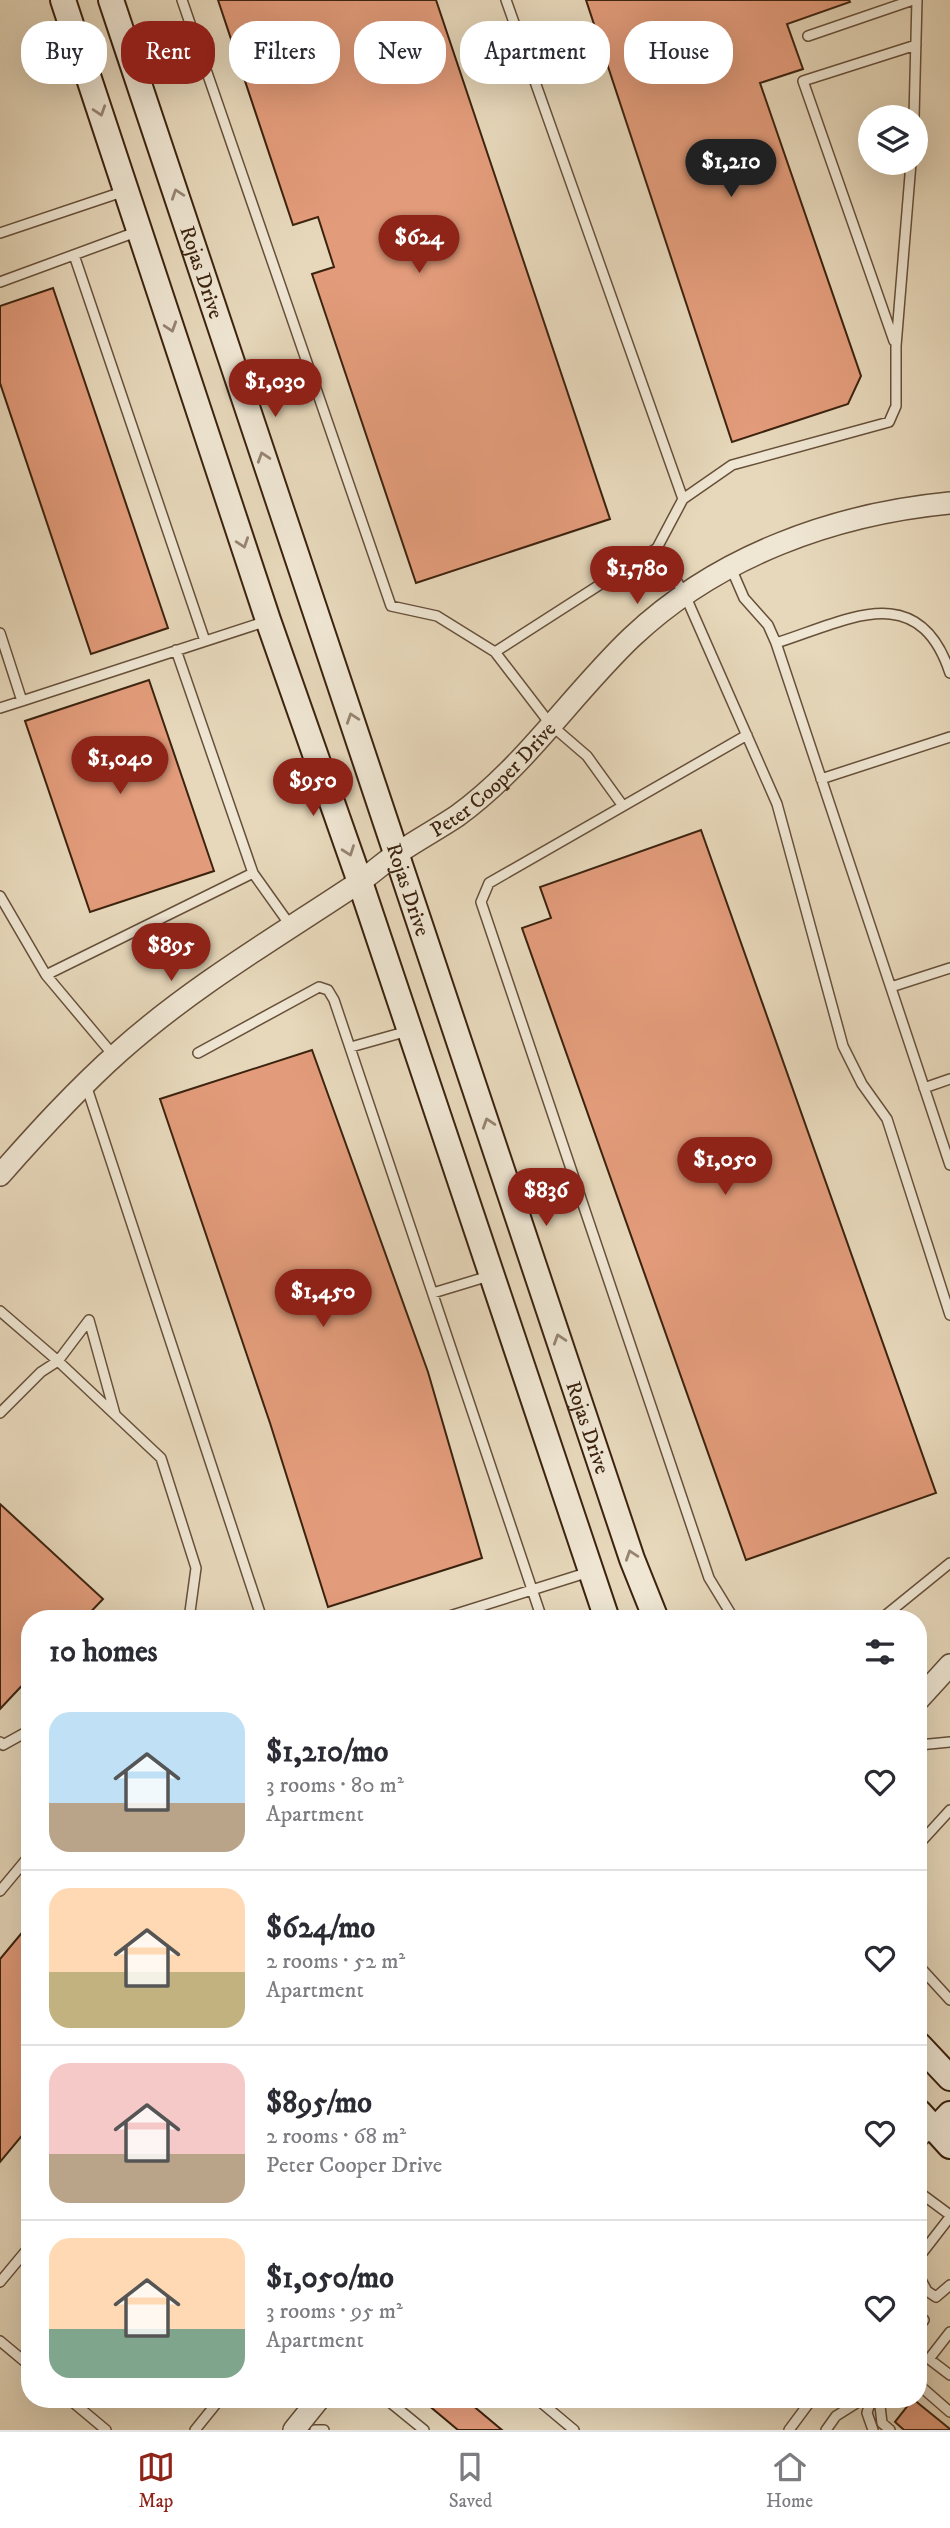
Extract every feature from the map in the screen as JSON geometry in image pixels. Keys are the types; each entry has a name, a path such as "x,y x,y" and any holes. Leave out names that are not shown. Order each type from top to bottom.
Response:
{"main road":[{"path":"63,0 268,620 360,882 604,1610"},
{"name":"Rojas Drive","path":"111,0 632,1559 652,1610"},
{"path":"927,2054 950,2078"}],"street":[{"name":"Peter Cooper Drive","path":"0,1175 114,1056 188,996 290,925 360,882 398,853 468,807 498,782 632,637 685,595 731,567 775,545 861,516 950,503"},
{"path":"927,1690 950,1665"},
{"path":"305,2428 315,2408"}],"lane":[{"path":"182,0 391,606 437,616 495,652 551,725 587,756 623,806"},
{"path":"506,0 683,499"},
{"path":"808,36 891,4 915,0 914,105"},
{"path":"896,346 803,81 916,45"},
{"path":"495,652 657,548 683,499 732,465 889,422 896,406 896,346 910,175"},
{"path":"0,233 127,191"},
{"path":"0,282 140,231"},
{"path":"74,255 205,641"},
{"path":"657,548 685,595 777,804 843,1046 862,1084 887,1119 950,1315"},
{"path":"731,567 744,598 768,625 776,643 924,1088 946,1136 950,1165"},
{"path":"776,643 875,613 894,613 927,629 937,639 950,673"},
{"path":"0,708 268,620"},
{"path":"0,633 22,701"},
{"path":"176,650 253,873 290,925"},
{"path":"729,1610 709,1578 481,902 489,883 747,735"},
{"path":"821,779 950,737"},
{"path":"46,975 253,873"},
{"path":"0,896 46,975 114,1056"},
{"path":"891,987 950,968"},
{"path":"198,1053 319,987 328,990 351,1047 539,1610"},
{"path":"351,1047 409,1031"},
{"path":"924,1088 950,1079"},
{"path":"86,1084 259,1610"},
{"path":"433,1293 491,1276"},
{"path":"0,1311 58,1361 161,1458 196,1568 190,1610"},
{"path":"0,1413 41,1372 58,1361 89,1320 116,1416"},
{"path":"892,1610 950,1563"},
{"path":"469,1610 589,1572"},
{"path":"0,1742 3,1745 21,1735"},
{"path":"927,1744 950,1742"},
{"path":"927,1835 950,1810"},
{"path":"0,1891 21,1866"},
{"path":"927,1975 950,2000"},
{"path":"927,2198 950,2216 927,2247"},
{"path":"0,2282 21,2257"},
{"path":"927,2291 936,2297 950,2285"},
{"path":"950,2332 929,2359 950,2375"},
{"path":"0,2341 21,2358"},
{"path":"927,2395 950,2412"},
{"path":"80,2408 106,2430"},
{"path":"195,2430 213,2408"},
{"path":"397,2408 424,2430"},
{"path":"548,2408 574,2430"},
{"path":"789,2430 805,2408"},
{"path":"826,2430 836,2416 849,2408"},
{"path":"868,2408 867,2413 873,2430"},
{"path":"880,2408 882,2423 890,2430"},
{"path":"305,2428 324,2430"}],"building":[{"path":"218,0 436,0 443,21 354,21 354,84 446,84 446,30 460,72 460,84 464,84 610,519 416,583 312,274 334,267 318,217 293,225 246,84 340,84 340,21 229,21 229,33"},
{"path":"586,0 849,0 850,2 787,24 803,69 760,83 861,376 848,404 732,442 610,73 610,21 593,21"},
{"path":"53,288 168,628 91,654 0,383 0,306"},
{"path":"149,680 214,871 90,912 25,721"},
{"path":"701,830 936,1493 746,1560 522,928 551,918 540,887"},
{"path":"312,1050 428,1372 482,1558 328,1607 270,1423 160,1099"},
{"path":"0,1504 103,1599 93,1610 21,1610 21,1687 0,1709"},
{"path":"21,1934 21,2137 0,2162 0,1959"},
{"path":"432,2408 476,2408 502,2430 458,2430"},
{"path":"906,2408 924,2408 950,2430 904,2430 895,2422"}]}
